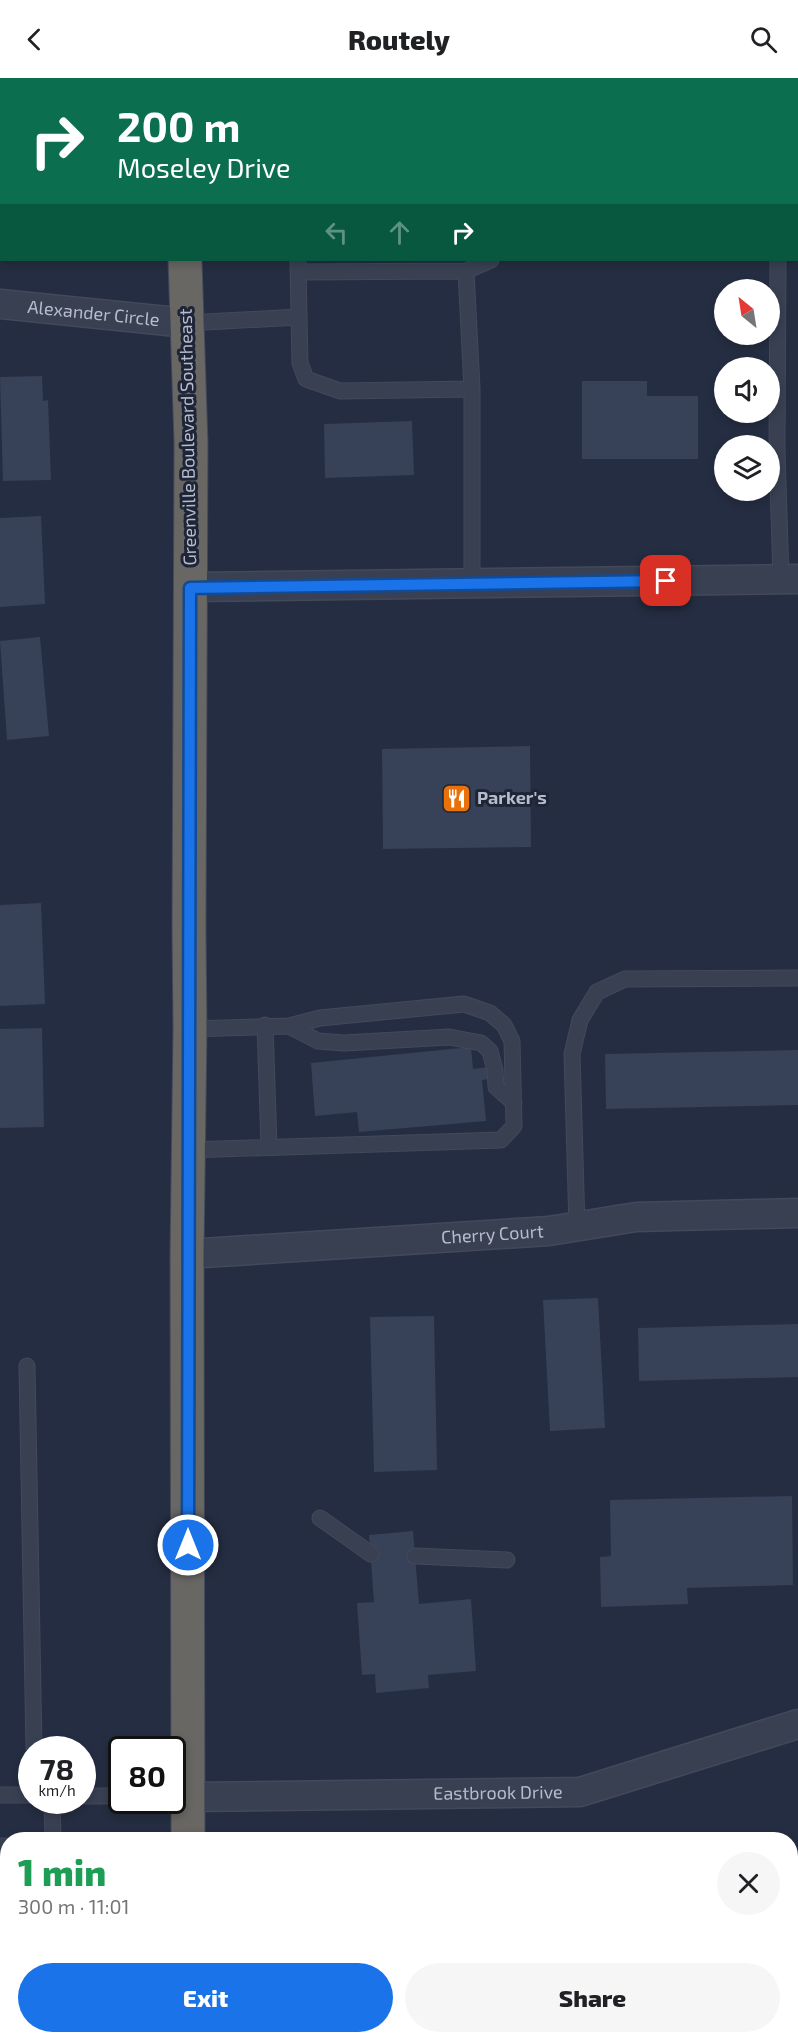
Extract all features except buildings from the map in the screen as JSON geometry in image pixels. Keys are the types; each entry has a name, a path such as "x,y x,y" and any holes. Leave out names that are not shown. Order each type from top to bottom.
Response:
{"highway":[{"name":"Greenville Boulevard Southeast","path":"181,1736 190,1029 191,443 185,261"},
{"name":"Greenville Boulevard Southeast","path":"183,1814 187,1832"}],"street":[{"name":"Alexander Circle","path":"0,304 187,323"},
{"path":"190,588 789,579"},
{"name":"Cherry Court","path":"188,1254 549,1231 636,1217 798,1213"},
{"name":"Eastbrook Drive","path":"186,1797 580,1792 798,1724"}],"lane":[{"path":"409,272 425,261"},
{"path":"472,389 340,391 306,379 300,363 298,266 409,272 466,271 489,261"},
{"path":"778,261 777,448 789,579"},
{"path":"466,271 472,389 472,584"},
{"path":"187,323 299,317"},
{"path":"577,1227 572,1054 580,1020 597,992 625,979 798,978"},
{"path":"188,1150 501,1140 514,1126 512,1041 504,1025 490,1013 464,1004 320,1018 289,1026 190,1029"},
{"path":"265,1025 269,1147"},
{"path":"289,1026 318,1041 327,1042 449,1037 481,1043 490,1051 495,1070 496,1087 514,1103"},
{"path":"27,1366 34,1736"},
{"path":"320,1518 371,1554"},
{"path":"415,1556 507,1560"},
{"path":"0,1795 18,1795"},
{"path":"52,1814 53,1832"}],"place":[{"name":"Parker's","path":"456,798"}],"route":[{"path":"188,1545 190,588 666,581"}]}
